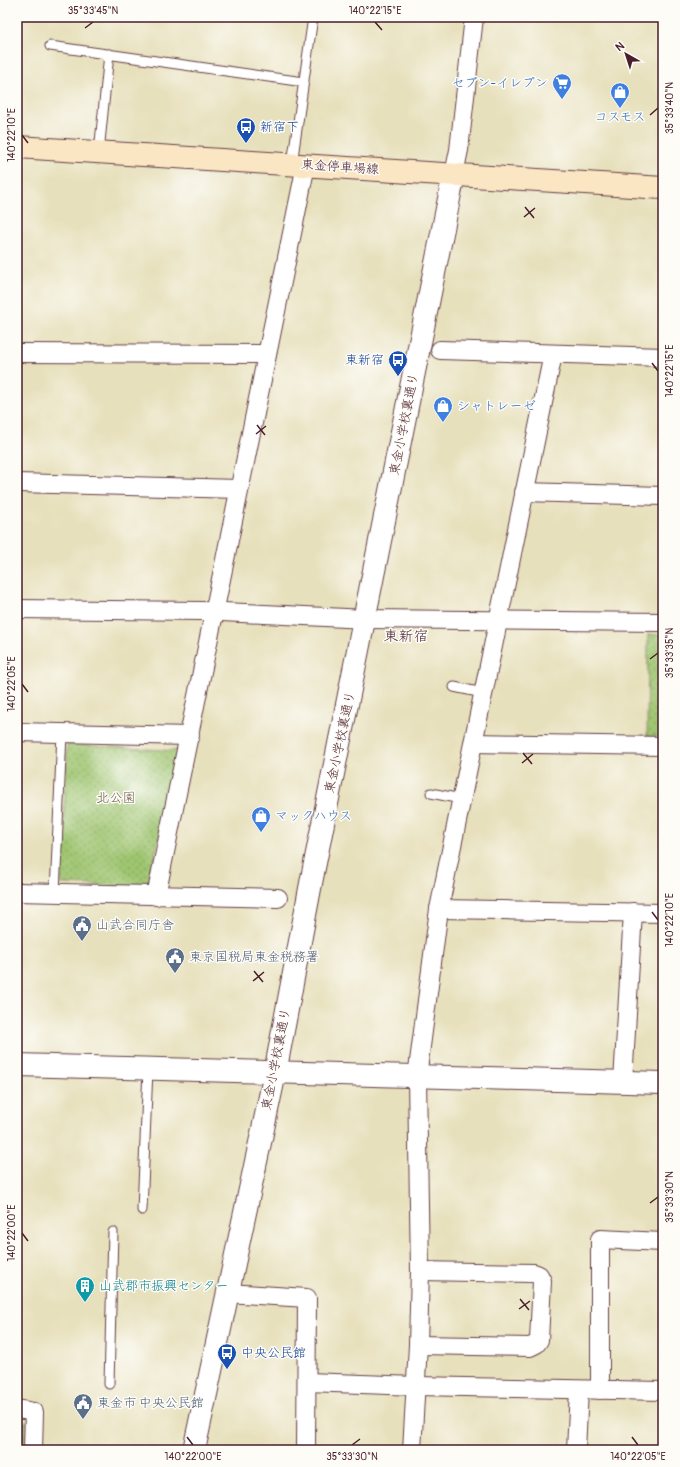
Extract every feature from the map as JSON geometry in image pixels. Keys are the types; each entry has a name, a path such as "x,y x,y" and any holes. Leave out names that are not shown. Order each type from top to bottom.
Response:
{"main road":[{"name":"東金停車場線","path":"17,147 663,188"}],"street":[{"path":"454,174 459,150 474,17"},
{"path":"156,896 190,736 213,611 267,354 299,164"},
{"name":"東金小学校裏通り","path":"194,1450 275,1073 312,878 366,619 454,174"},
{"path":"440,350 663,357"},
{"path":"17,353 267,354"},
{"path":"412,1450 418,1344 420,1271 417,1077 439,909 553,354"},
{"path":"17,483 239,489"},
{"path":"524,492 663,496"},
{"path":"17,609 213,611 366,619 498,619 663,622"},
{"path":"17,732 190,736"},
{"path":"473,743 663,746"},
{"path":"17,892 278,898"},
{"path":"439,909 663,913"},
{"path":"623,1082 633,912"},
{"path":"17,1065 663,1083"},
{"path":"600,1390 600,1239 663,1242"},
{"path":"418,1344 530,1347 536,1344 539,1340 542,1281 539,1275 534,1273 420,1271"},
{"path":"227,1293 307,1298 306,1450"},
{"path":"307,1382 416,1386 663,1391"},
{"path":"576,1450 579,1390"},
{"path":"17,1408 34,1412 33,1450"}],"lane":[{"path":"299,164 304,82 313,17"},
{"path":"50,46 304,82"},
{"path":"99,153 109,54"},
{"path":"454,687 483,693"},
{"path":"55,893 62,733"},
{"path":"431,793 462,800"},
{"path":"142,1210 148,1069"},
{"path":"108,1384 113,1232"}],"green space":[{"path":"648,634 663,635 663,736 647,736"},
{"name":"北公園","path":"67,744 178,751 148,887 61,884"},
{"path":"17,1420 26,1422 25,1450 17,1450"}],"place":[{"name":"セブン-イレブン","path":"562,100"},
{"name":"コスモス","path":"620,109"},
{"name":"新宿下","path":"246,144"},
{"name":"東新宿","path":"398,377"},
{"name":"シャトレーゼ","path":"443,423"},
{"name":"マックハウス","path":"261,833"},
{"name":"山武合同庁舎","path":"82,942"},
{"name":"東京国税局東金税務署","path":"175,974"},
{"name":"山武郡市振興センター","path":"85,1303"},
{"name":"中央公民館","path":"227,1370"},
{"name":"東金市 中央公民館","path":"83,1420"}],"district":[{"name":"東新宿","path":"406,636"}]}
